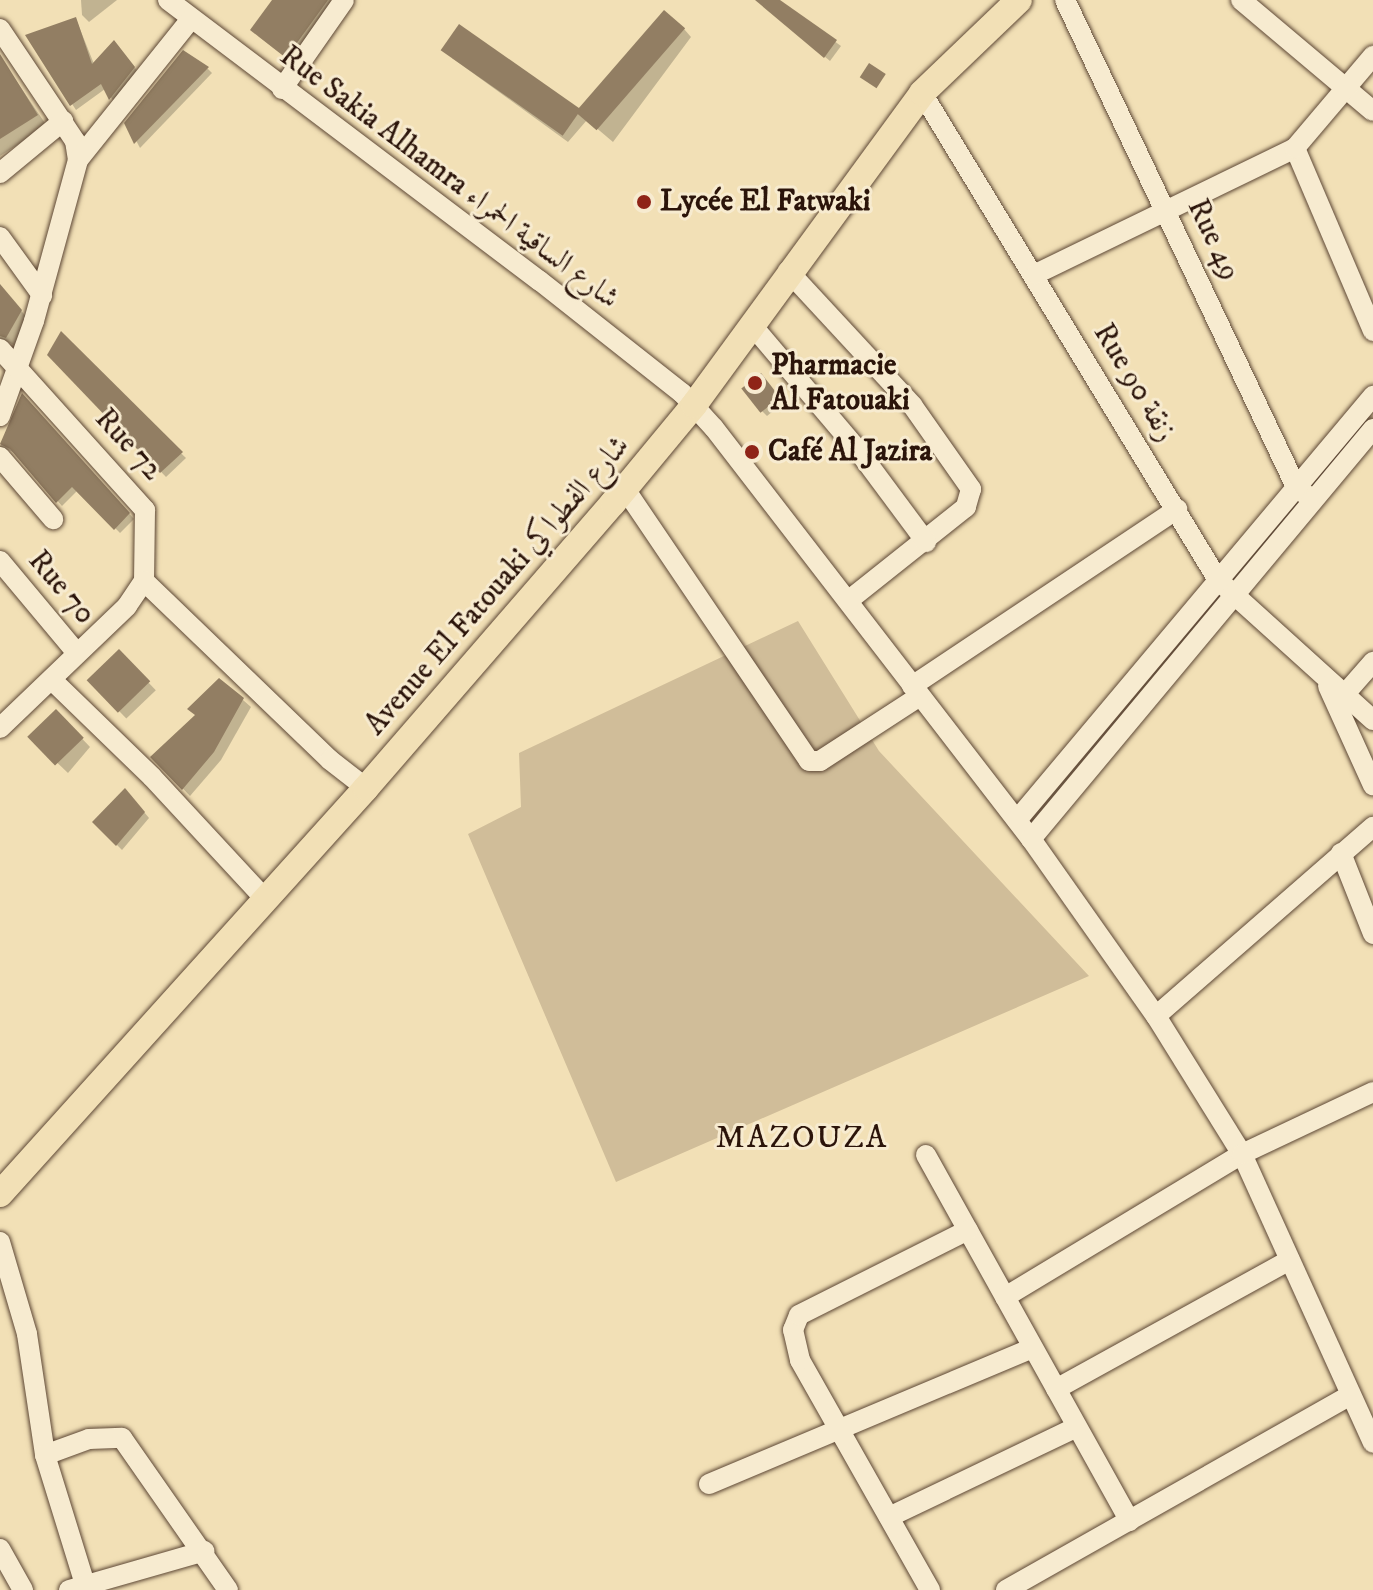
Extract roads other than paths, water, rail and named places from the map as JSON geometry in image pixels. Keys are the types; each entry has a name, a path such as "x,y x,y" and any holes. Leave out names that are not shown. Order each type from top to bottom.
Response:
{"main road":[{"name":"Avenue El Fatouaki شارع الفطواكي","path":"0,1194 366,788 625,489 694,405 788,271 922,93 1019,0"}],"street":[{"name":"Rue Sakia Alhamra شارع الساقية الحمراء","path":"168,0 189,11 282,89 540,281 694,405 849,600 1017,820 1156,1016 1242,1154 1371,1434"},
{"path":"282,89 344,0"},
{"name":"Rue 49","path":"1065,0 1296,487 1313,500"},
{"path":"1241,0 1373,111"},
{"path":"0,416 42,295 78,160 189,11"},
{"path":"0,29 63,121 78,160"},
{"path":"1036,274 1295,148 1373,56"},
{"name":"Rue 90 زنقة","path":"922,93 1036,274 1101,393 1177,509 1218,580 1325,679 1341,700"},
{"path":"0,173 63,121"},
{"path":"1295,148 1373,331"},
{"path":"0,237 42,295"},
{"path":"788,271 912,405 969,483 972,494 966,507 926,542 849,600"},
{"path":"751,324 857,449 926,542"},
{"name":"Rue 72","path":"0,349 145,510 144,581"},
{"path":"1017,820 1373,396"},
{"path":"1031,839 1373,429"},
{"path":"0,457 53,519"},
{"path":"625,489 809,761 820,761 1177,509"},
{"name":"Rue 70","path":"0,561 77,653"},
{"path":"1,726 127,606 144,581 366,788"},
{"path":"1341,700 1373,662"},
{"path":"52,680 152,777 264,898"},
{"path":"1341,700 1373,720"},
{"path":"1341,700 1373,785"},
{"path":"1156,1016 1373,827"},
{"path":"1341,853 1373,934"},
{"path":"1005,1297 1242,1154 1373,1092"},
{"path":"926,1155 1130,1521"},
{"path":"930,1590 793,1341 799,1315 968,1230"},
{"path":"0,1242 27,1334 45,1455 77,1587 205,1551"},
{"path":"1056,1389 1290,1260"},
{"path":"709,1484 1033,1348"},
{"path":"1006,1590 1351,1395"},
{"path":"889,1517 1077,1427"},
{"path":"45,1455 89,1439 122,1438 205,1551 228,1590"},
{"path":"0,1549 23,1590"}],"place":[{"name":"Lycée El Fatwaki","path":"644,202"},
{"name":"Pharmacie Al Fatouaki","path":"755,383"},
{"name":"Café Al Jazira","path":"752,452"}],"district":[{"name":"MAZOUZA","path":"802,1138"}]}
